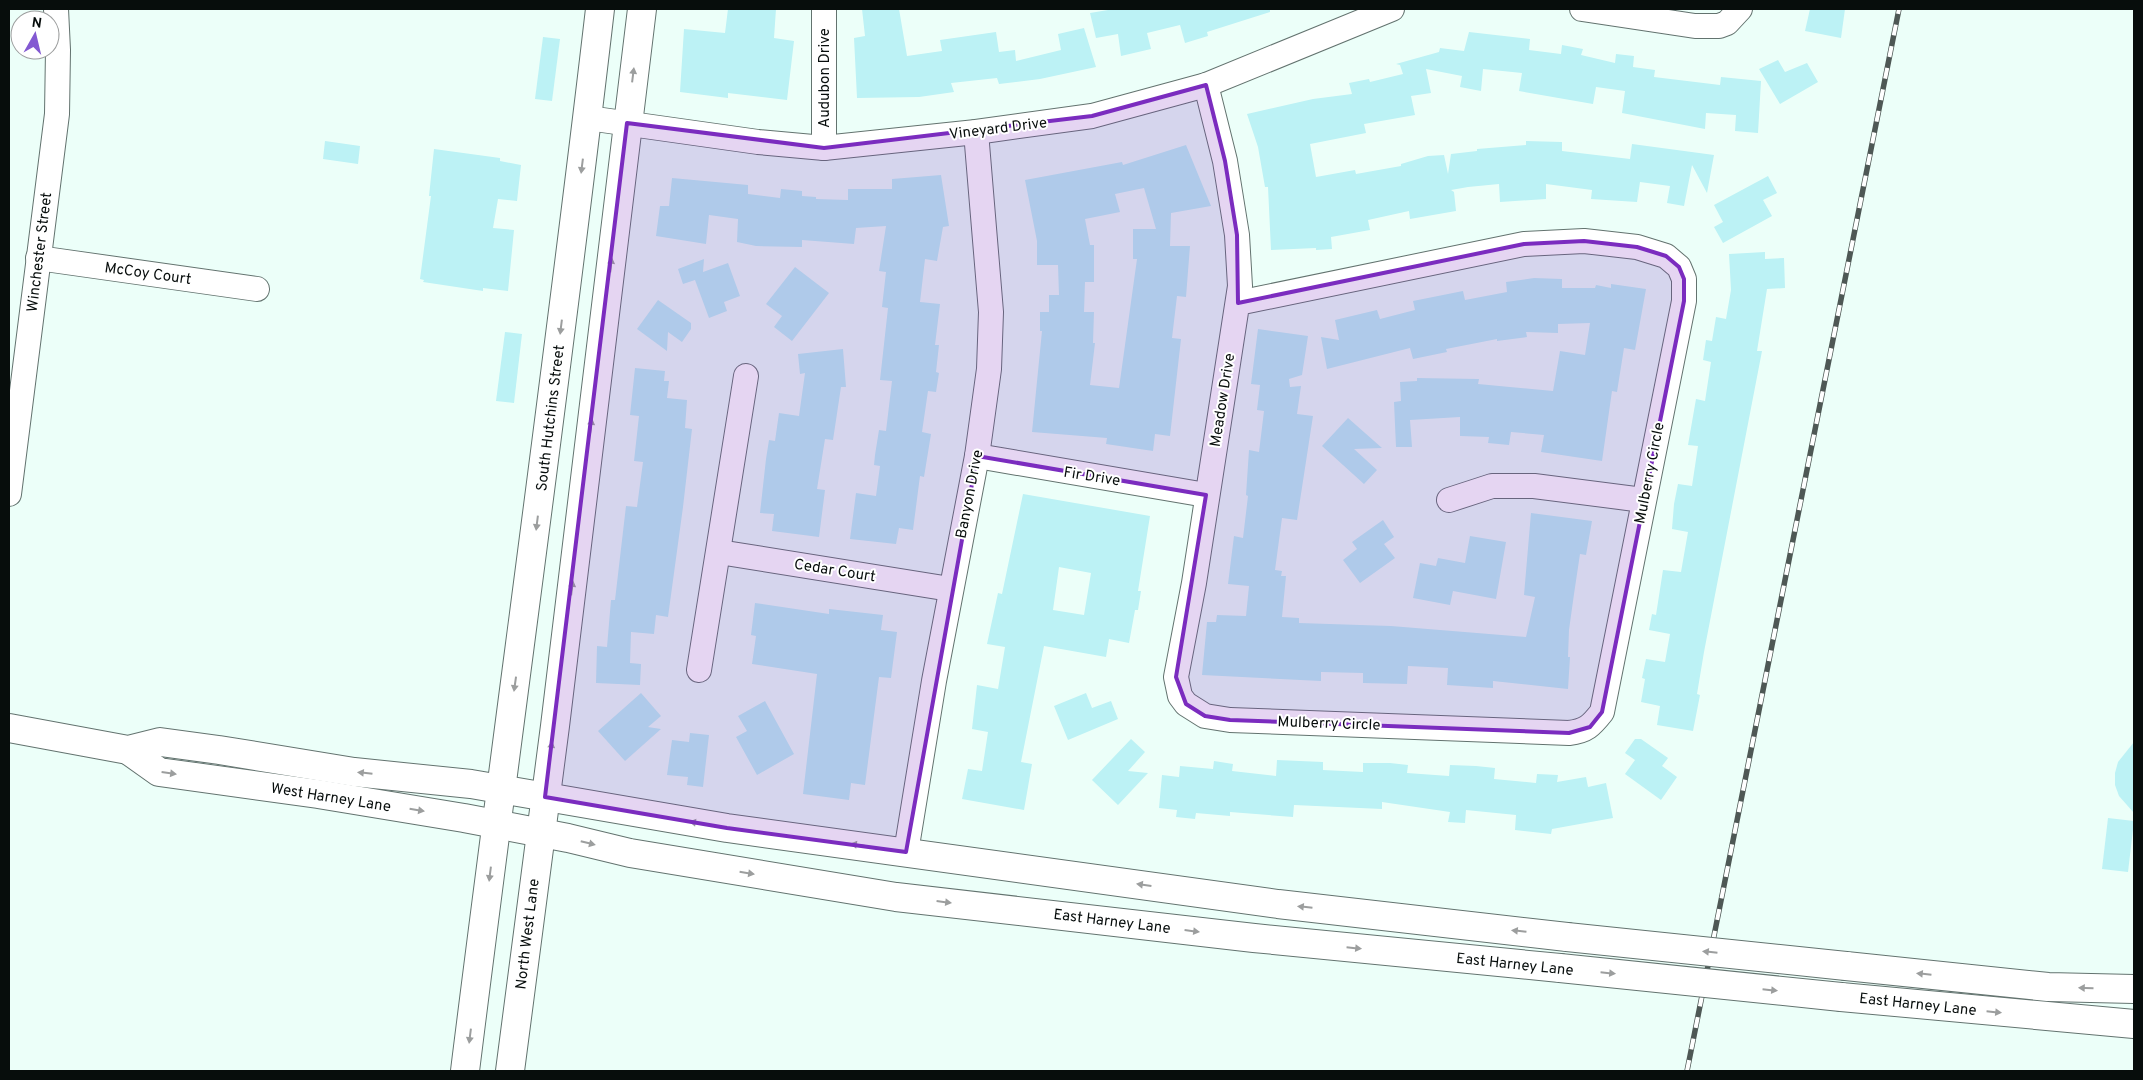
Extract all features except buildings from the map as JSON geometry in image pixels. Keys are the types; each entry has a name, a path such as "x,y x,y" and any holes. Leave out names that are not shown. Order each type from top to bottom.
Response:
{"main road":[{"name":"South Hutchins Street","path":"496,826 530,580 600,9"},
{"path":"545,797 642,9"},
{"name":"West Harney Lane","path":"9,728 128,750 160,742 354,772 469,784 727,828 906,852"},
{"name":"West Harney Lane","path":"128,750 159,772 318,794 464,818 540,834"},
{"name":"North West Lane","path":"510,1071 545,797"},
{"path":"465,1071 496,826"},
{"name":"East Harney Lane","path":"540,834 630,853 896,897 1254,938 1841,997 2134,1024"},
{"name":"East Harney Lane","path":"906,852 1278,904 2048,987 2134,990"}],"street":[{"name":"Winchester Street","path":"9,494 57,114 58,50 56,9"},
{"name":"Audubon Drive","path":"824,9 824,148"},
{"name":"Vineyard Drive","path":"588,118 758,142 824,148 976,132 1092,116 1206,85 1392,9"},
{"path":"1582,9 1695,26 1719,26 1727,22 1740,9"},
{"name":"Meadow Drive","path":"1193,709 1180,696 1176,677 1194,584 1206,495 1238,303 1237,235 1225,162 1206,85"},
{"name":"Banyon Drive","path":"906,852 950,589 977,456 989,369 991,312 976,132"},
{"name":"Mulberry Circle","path":"1193,709 1205,716 1230,720 1568,733 1582,732 1590,727 1602,712 1684,301 1684,279 1679,267 1666,256 1637,247 1584,241 1524,244 1238,303"},
{"name":"McCoy Court","path":"38,258 257,290"},
{"path":"699,670 746,376"},
{"name":"Fir Drive","path":"977,456 1206,495"},
{"path":"1449,500 1492,486 1534,486 1643,500"},
{"name":"Cedar Court","path":"719,552 950,589"}],"highlighted area":[{"path":"1206,85 1225,161 1237,235 1238,303 1524,244 1584,241 1637,247 1666,256 1679,267 1684,279 1684,301 1602,712 1590,727 1569,733 1230,720 1205,716 1186,704 1176,677 1206,495 977,456 906,852 727,828 545,797 627,123 824,148 1092,116"}],"railway":[{"path":"1687,1071 1899,9"}]}
